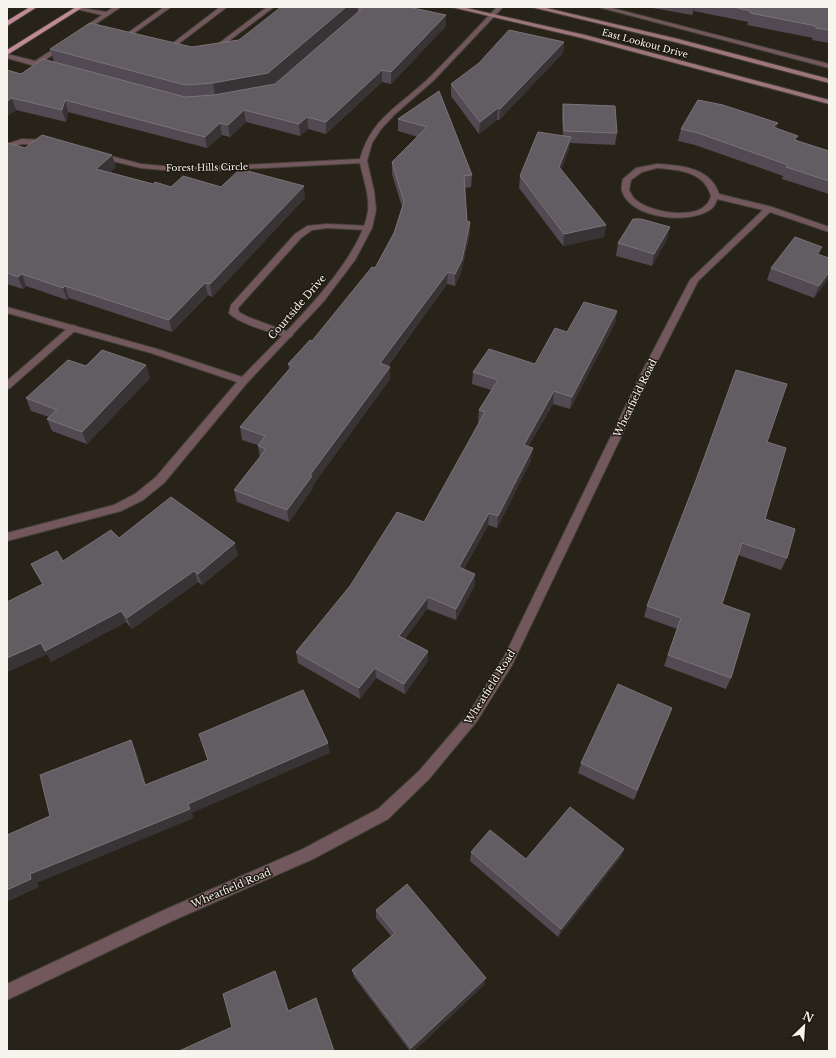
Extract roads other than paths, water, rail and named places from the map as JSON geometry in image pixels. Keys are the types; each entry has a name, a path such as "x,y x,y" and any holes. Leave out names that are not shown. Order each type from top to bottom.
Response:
{"main road":[{"path":"7,24 34,7"},
{"name":"East Lookout Drive","path":"454,7 596,40 829,102"},
{"name":"East Lookout Drive","path":"534,7 676,40 829,81"},
{"path":"7,53 79,8"}],"street":[{"path":"73,38 118,7"},
{"path":"131,34 168,7"},
{"path":"175,44 224,7"},
{"path":"204,50 211,52 271,7"},
{"path":"353,24 364,14 358,7"},
{"name":"Courtside Drive","path":"7,537 117,508 139,497 160,480 244,381 320,299 351,260 368,228 372,210 370,191 363,161 368,143 378,128 391,113 432,79 500,7"},
{"path":"601,7 829,66"},
{"path":"79,8 107,14"},
{"path":"92,25 100,26"},
{"path":"123,32 138,35"},
{"path":"35,64 67,42"},
{"path":"167,42 182,45"},
{"path":"7,56 58,70"},
{"path":"7,147 16,142 32,141 55,144"},
{"name":"Forest Hills Circle","path":"91,153 141,166 174,169 206,169 363,161"},
{"path":"657,166 678,168 698,174 711,184 715,196 708,207 693,214 671,216 650,211 633,202 625,190 627,179 639,170 657,166"},
{"path":"715,196 769,209 829,230"},
{"name":"Wheatfield Road","path":"7,992 167,916 308,854 383,814 424,775 473,717 508,661 694,280 769,209"},
{"path":"288,335 244,319 234,313 234,307 298,236 310,228 327,226 368,228"},
{"path":"7,310 154,351 244,381"},
{"path":"7,386 74,328"}]}
